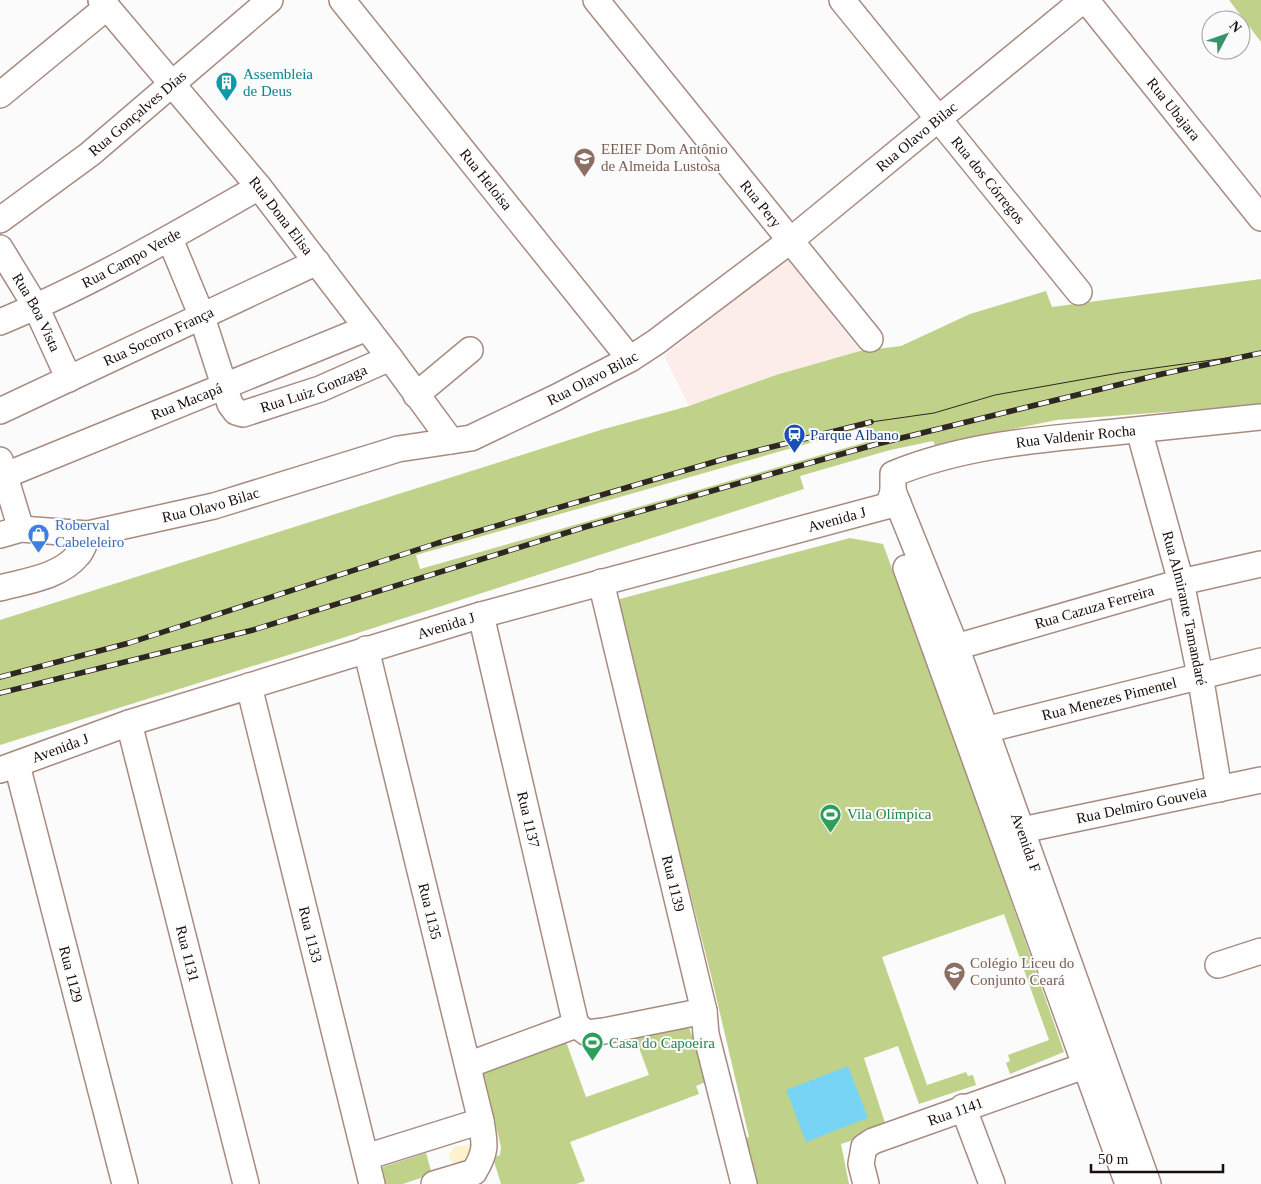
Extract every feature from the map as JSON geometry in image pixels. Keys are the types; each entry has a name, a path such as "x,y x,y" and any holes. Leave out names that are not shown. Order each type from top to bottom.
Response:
{"street":[{"name":"Rua Gonçalves Días","path":"0,220 90,154 270,0"},
{"name":"Rua Heloisa","path":"342,0 630,359"},
{"name":"Rua Pery","path":"596,0 870,339"},
{"name":"Rua dos Córregos","path":"842,0 1079,292"},
{"name":"Rua Olavo Bilac","path":"10,532 88,534 214,506 398,450 472,438 488,431 630,359 656,342 791,240 1085,0"},
{"name":"Rua Ubajara","path":"1085,0 1261,218"},
{"name":"Rua Dona Elisa","path":"104,4 259,187 451,441"},
{"path":"0,96 104,4"},
{"name":"Rua Campo Verde","path":"0,322 36,307 170,238 259,187"},
{"path":"170,238 202,314 224,386"},
{"name":"Rua Boa Vista","path":"0,248 36,307 69,379"},
{"name":"Rua Socorro França","path":"0,411 202,314 317,262"},
{"name":"Rua Macapá","path":"3,468 224,386 367,328"},
{"path":"416,395 470,350"},
{"name":"Rua Luiz Gonzaga","path":"224,386 236,412 243,414 320,389 390,358"},
{"name":"Rua Valdenir Rocha","path":"893,493 941,457 998,444 1261,417"},
{"name":"Rua Almirante Tamandaré","path":"1139,430 1181,582 1200,675 1219,790"},
{"path":"3,468 10,532"},
{"name":"Avenida J","path":"9,768 129,722 366,649 601,582 893,493"},
{"name":"Avenida F","path":"893,493 956,647 985,730 993,781 1022,830 1082,1004 1139,1183"},
{"name":"Avenida F","path":"893,493 897,544 993,781 1084,1066 1139,1183"},
{"path":"0,588 51,574 68,566 79,554 88,534"},
{"name":"Rua Cazuza Ferreira","path":"956,647 1181,582 1261,564"},
{"name":"Rua 1139","path":"601,582 704,1011 706,1034 744,1184"},
{"name":"Rua 1137","path":"481,615 576,1025"},
{"name":"Rua 1135","path":"366,649 481,1121 486,1146 477,1178"},
{"name":"Rua Menezes Pimentel","path":"985,730 1261,661"},
{"name":"Rua 1133","path":"249,686 372,1184"},
{"name":"Rua 1131","path":"129,722 246,1184"},
{"name":"Rua 1129","path":"9,768 125,1184"},
{"name":"Rua Delmiro Gouveia","path":"1022,830 1261,780"},
{"path":"1218,964 1261,951"},
{"path":"468,1065 576,1025 587,1033 604,1032 704,1011"},
{"name":"Rua 1141","path":"866,1184 862,1164 864,1147 873,1141 963,1107 1084,1066"},
{"path":"963,1107 992,1184"},
{"path":"366,1156 481,1121"},
{"path":"434,1184 477,1178"}],"shaded area":[{"path":"787,257 860,351 776,375 689,406 664,356"}],"green space":[{"path":"1229,0 1261,0 1261,42 1251,29 1251,10 1237,10"},
{"path":"1261,279 1261,405 1057,420 998,432 937,449 933,441 890,450 800,476 804,489 333,641 0,745 0,620 604,429 689,406 776,375 860,351 901,346 970,314 1046,291 1052,307","holes":["866,427 870,441 420,569 416,555"]},
{"name":"Vila Olímpica","path":"850,538 883,544 963,763 1064,1052 1010,1074 1006,1063 1010,1061 1008,1055 1049,1040 1004,914 882,957 927,1085 966,1072 968,1076 973,1075 976,1085 919,1104 898,1046 864,1058 887,1129 841,1144 849,1184 756,1184 740,1139 749,1137 711,975 616,600"},
{"path":"686,1019 708,1081 696,1086 699,1094 570,1142 585,1181 576,1184 501,1184 493,1158 500,1155 501,1147 483,1072 565,1039 586,1097 649,1075 634,1034"},
{"path":"426,1153 432,1174 403,1184 386,1184 382,1167"}],"sand":[{"path":"473,1143 470,1161 456,1166 450,1159 449,1154 454,1147 463,1145 468,1148 467,1145"}],"water":[{"path":"848,1066 868,1118 806,1142 786,1090"}],"tram line":[{"path":"871,422 934,413 995,395 1119,373 1248,355"}],"railway":[{"path":"0,693 253,630 585,527 877,444 1162,374 1261,353"},
{"path":"0,677 129,643 438,543 724,459 871,422"}],"place":[{"name":"Assembleia de Deus","path":"227,102"},
{"name":"EEIEF Dom Antônio de Almeida Lustosa","path":"585,177"},
{"name":"Parque Albano","path":"794,454"},
{"name":"Roberval Cabeleleiro","path":"39,553"},
{"name":"Vila Olímpica","path":"831,833"},
{"name":"Colégio Liceu do Conjunto Ceará","path":"954,991"},
{"name":"Casa do Capoeira","path":"593,1062"}]}
